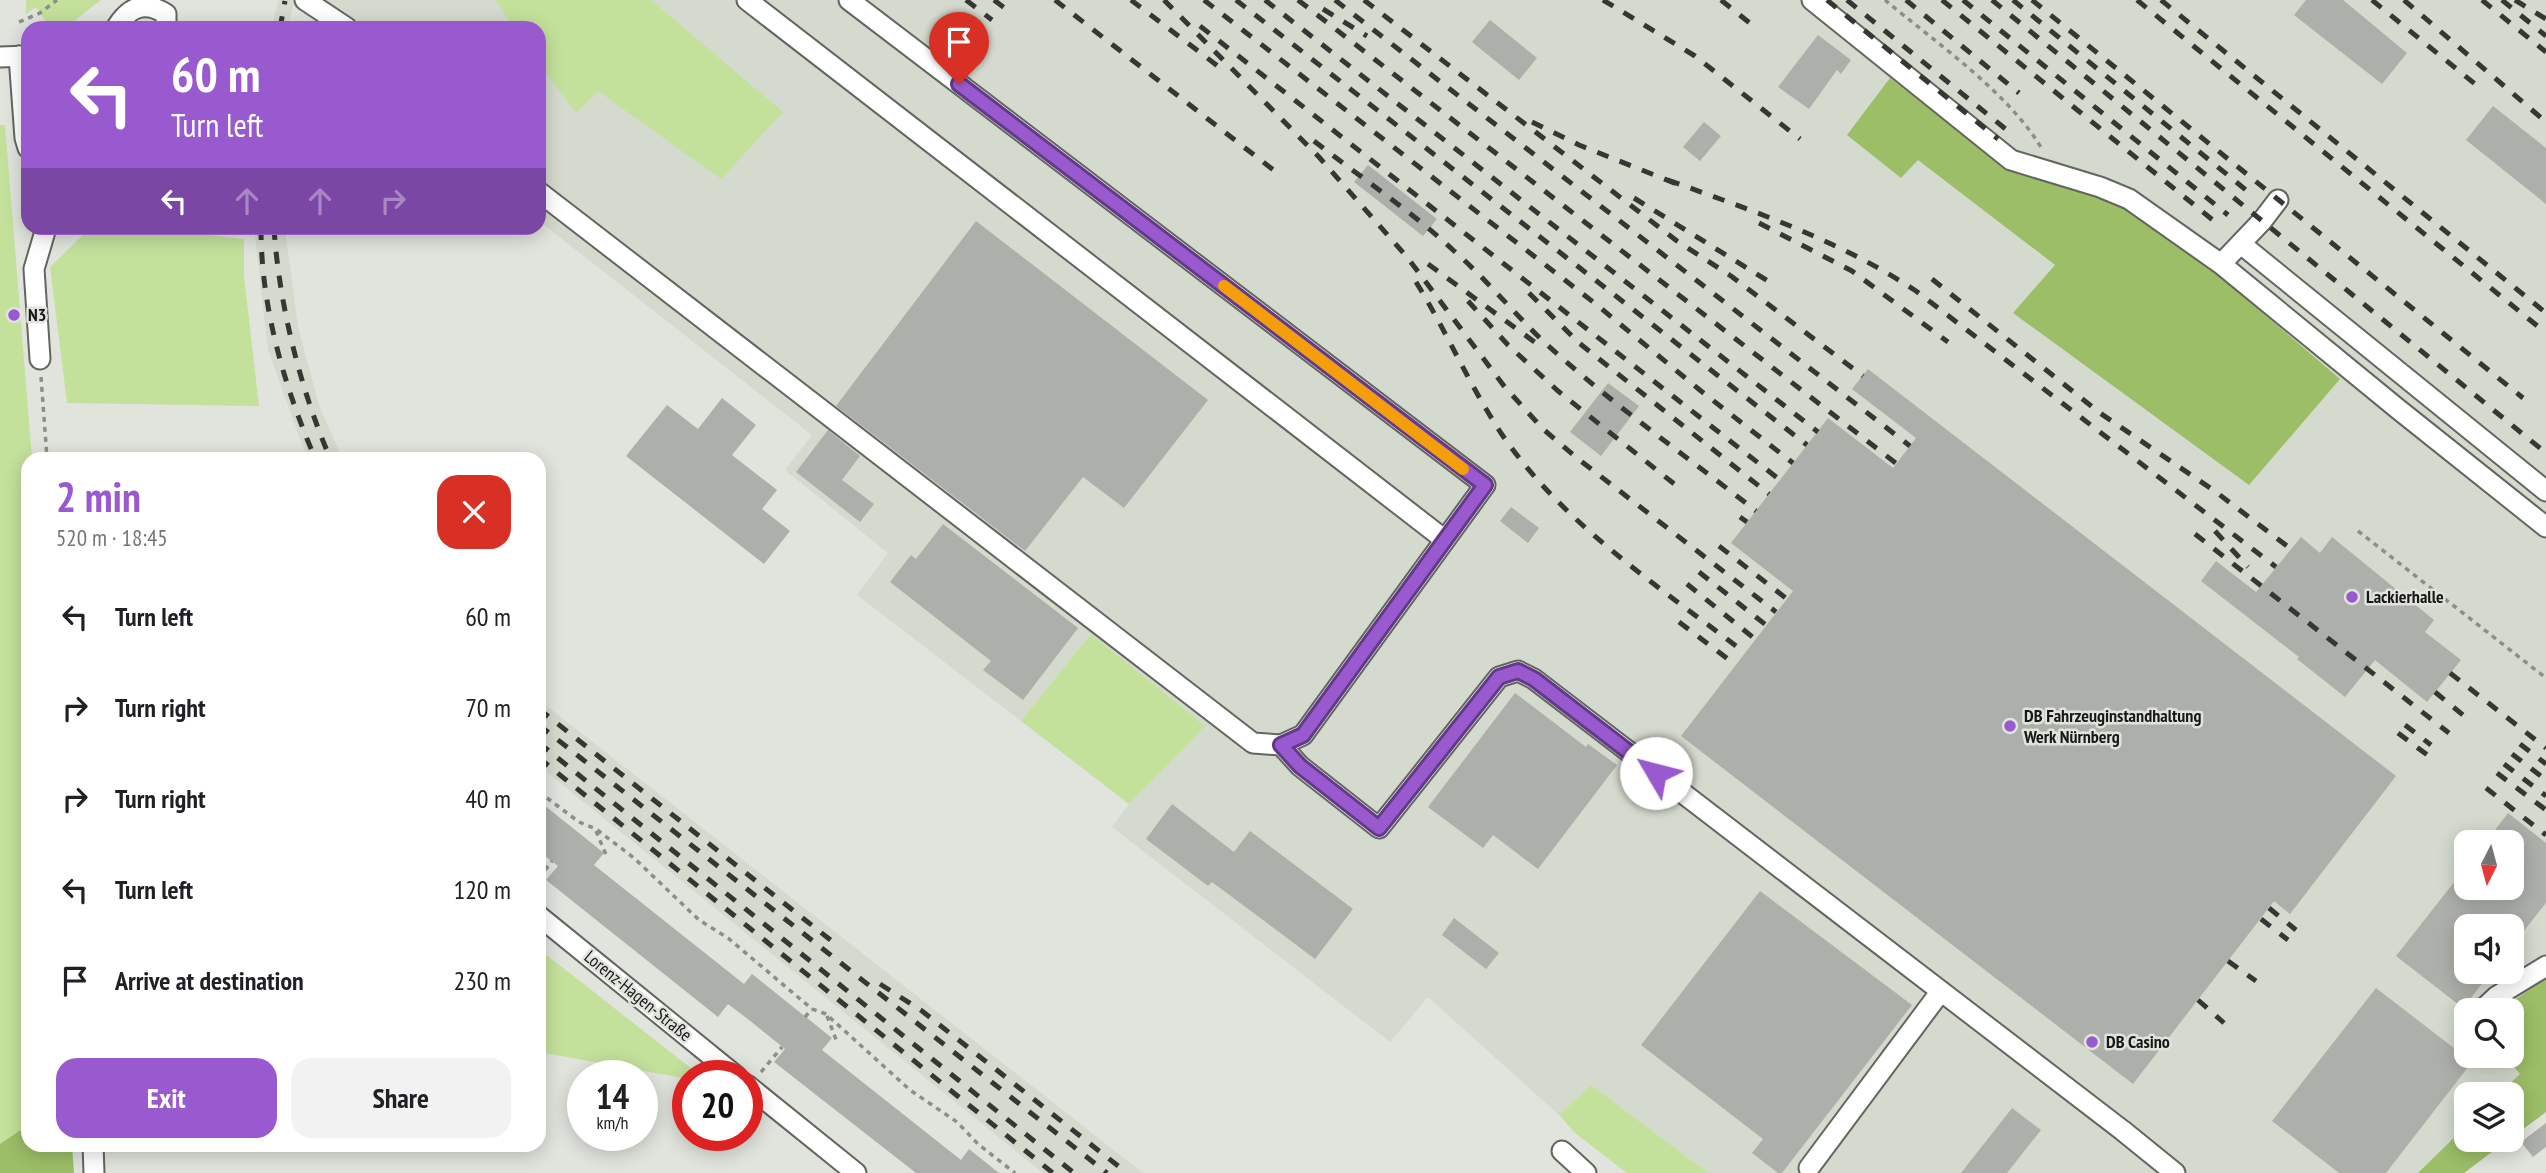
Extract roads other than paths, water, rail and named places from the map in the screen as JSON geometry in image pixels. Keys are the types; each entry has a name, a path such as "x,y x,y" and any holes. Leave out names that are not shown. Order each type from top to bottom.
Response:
{"street":[{"path":"305,0 329,21"},
{"path":"747,0 1445,541"},
{"path":"546,197 1253,743 1281,745 1303,735 1485,485 849,0"},
{"path":"1812,0 2011,160 2129,199 2221,264 2546,527"},
{"path":"120,21 140,5 156,3 166,14 166,21"},
{"path":"16,57 21,96"},
{"path":"2221,264 2278,200"},
{"path":"40,359 34,269 44,235"},
{"path":"2241,244 2546,491"},
{"path":"1281,745 1300,766 1379,828 1499,677 1518,671 1534,679 2175,1173"},
{"name":"Lorenz-Hagen-Straße","path":"546,922 716,1060"},
{"path":"2495,998 2546,966"},
{"path":"1810,1168 1941,991"},
{"path":"763,1087 856,1173"},
{"path":"1562,1151 1586,1173"},
{"path":"93,1152 94,1173"}],"railway":[{"path":"966,0 992,20"},
{"path":"994,0 1006,9"},
{"path":"1055,0 1276,172"},
{"path":"1131,0 1223,70"},
{"path":"1164,0 1319,157 1407,257 1504,386 1543,429 1776,612"},
{"path":"1204,0 1597,305 1793,463"},
{"path":"1236,0 1807,445"},
{"path":"1265,0 1818,432"},
{"path":"1298,0 1897,464"},
{"path":"1335,0 1910,446"},
{"path":"1364,0 1677,241 1731,276 1863,376"},
{"path":"1603,0 1695,56 1800,139"},
{"path":"1721,0 1756,28"},
{"path":"1827,0 1998,139"},
{"path":"1847,0 2008,131"},
{"path":"1906,0 2019,93"},
{"path":"1942,0 2214,221"},
{"path":"1963,0 2228,215"},
{"path":"1992,0 2546,453"},
{"path":"2013,0 2246,190"},
{"path":"2032,0 2523,398"},
{"path":"2137,0 2546,333"},
{"path":"2161,0 2546,313"},
{"path":"2372,0 2475,84"},
{"path":"2404,0 2546,122"},
{"path":"2482,0 2546,52"},
{"path":"2502,0 2546,36"},
{"path":"2515,0 2546,19"},
{"path":"281,21 285,1"},
{"path":"1323,9 1367,36"},
{"path":"1200,26 1780,480"},
{"path":"1532,122 1579,145 1677,184"},
{"path":"1314,141 1437,235 1543,341 1594,385 1756,511"},
{"path":"1668,180 1764,215 1826,242 1857,256 1916,291 2276,567"},
{"path":"1634,198 1768,281"},
{"path":"1759,223 1852,271 1948,342"},
{"path":"261,235 265,287 276,346 293,403 313,452"},
{"path":"275,235 286,316 300,375 328,452"},
{"path":"1428,264 1540,346"},
{"path":"1932,279 2100,413 2216,492 2291,549"},
{"path":"1416,282 1503,436 1555,499 1615,554 1745,653"},
{"path":"1529,293 1579,343 1769,494"},
{"path":"1468,301 1508,345 1558,391 1678,487"},
{"path":"1740,517 1747,522"},
{"path":"2215,531 2248,567"},
{"path":"2195,534 2449,733"},
{"path":"1719,546 1787,599"},
{"path":"1699,572 1766,625"},
{"path":"1687,584 1755,639"},
{"path":"1679,622 1736,665"},
{"path":"2450,673 2546,748"},
{"path":"2435,692 2463,715"},
{"path":"546,715 833,942"},
{"path":"2405,725 2431,745"},
{"path":"546,731 1107,1173"},
{"path":"2398,733 2430,757"},
{"path":"2520,744 2546,764"},
{"path":"546,749 1074,1173"},
{"path":"2512,754 2546,780"},
{"path":"546,764 1053,1173"},
{"path":"2504,764 2546,796"},
{"path":"2497,773 2546,810"},
{"path":"2486,788 2546,835"},
{"path":"2269,908 2296,930"},
{"path":"2261,919 2288,940"},
{"path":"2228,961 2256,981"},
{"path":"880,984 922,1011 1127,1173"},
{"path":"2198,1000 2224,1023"}],"place":[{"name":"N3","path":"14,315"},
{"name":"Lackierhalle","path":"2352,597"},
{"name":"DB Fahrzeuginstandhaltung Werk Nürnberg","path":"2010,726"},
{"name":"DB Casino","path":"2092,1042"}]}
